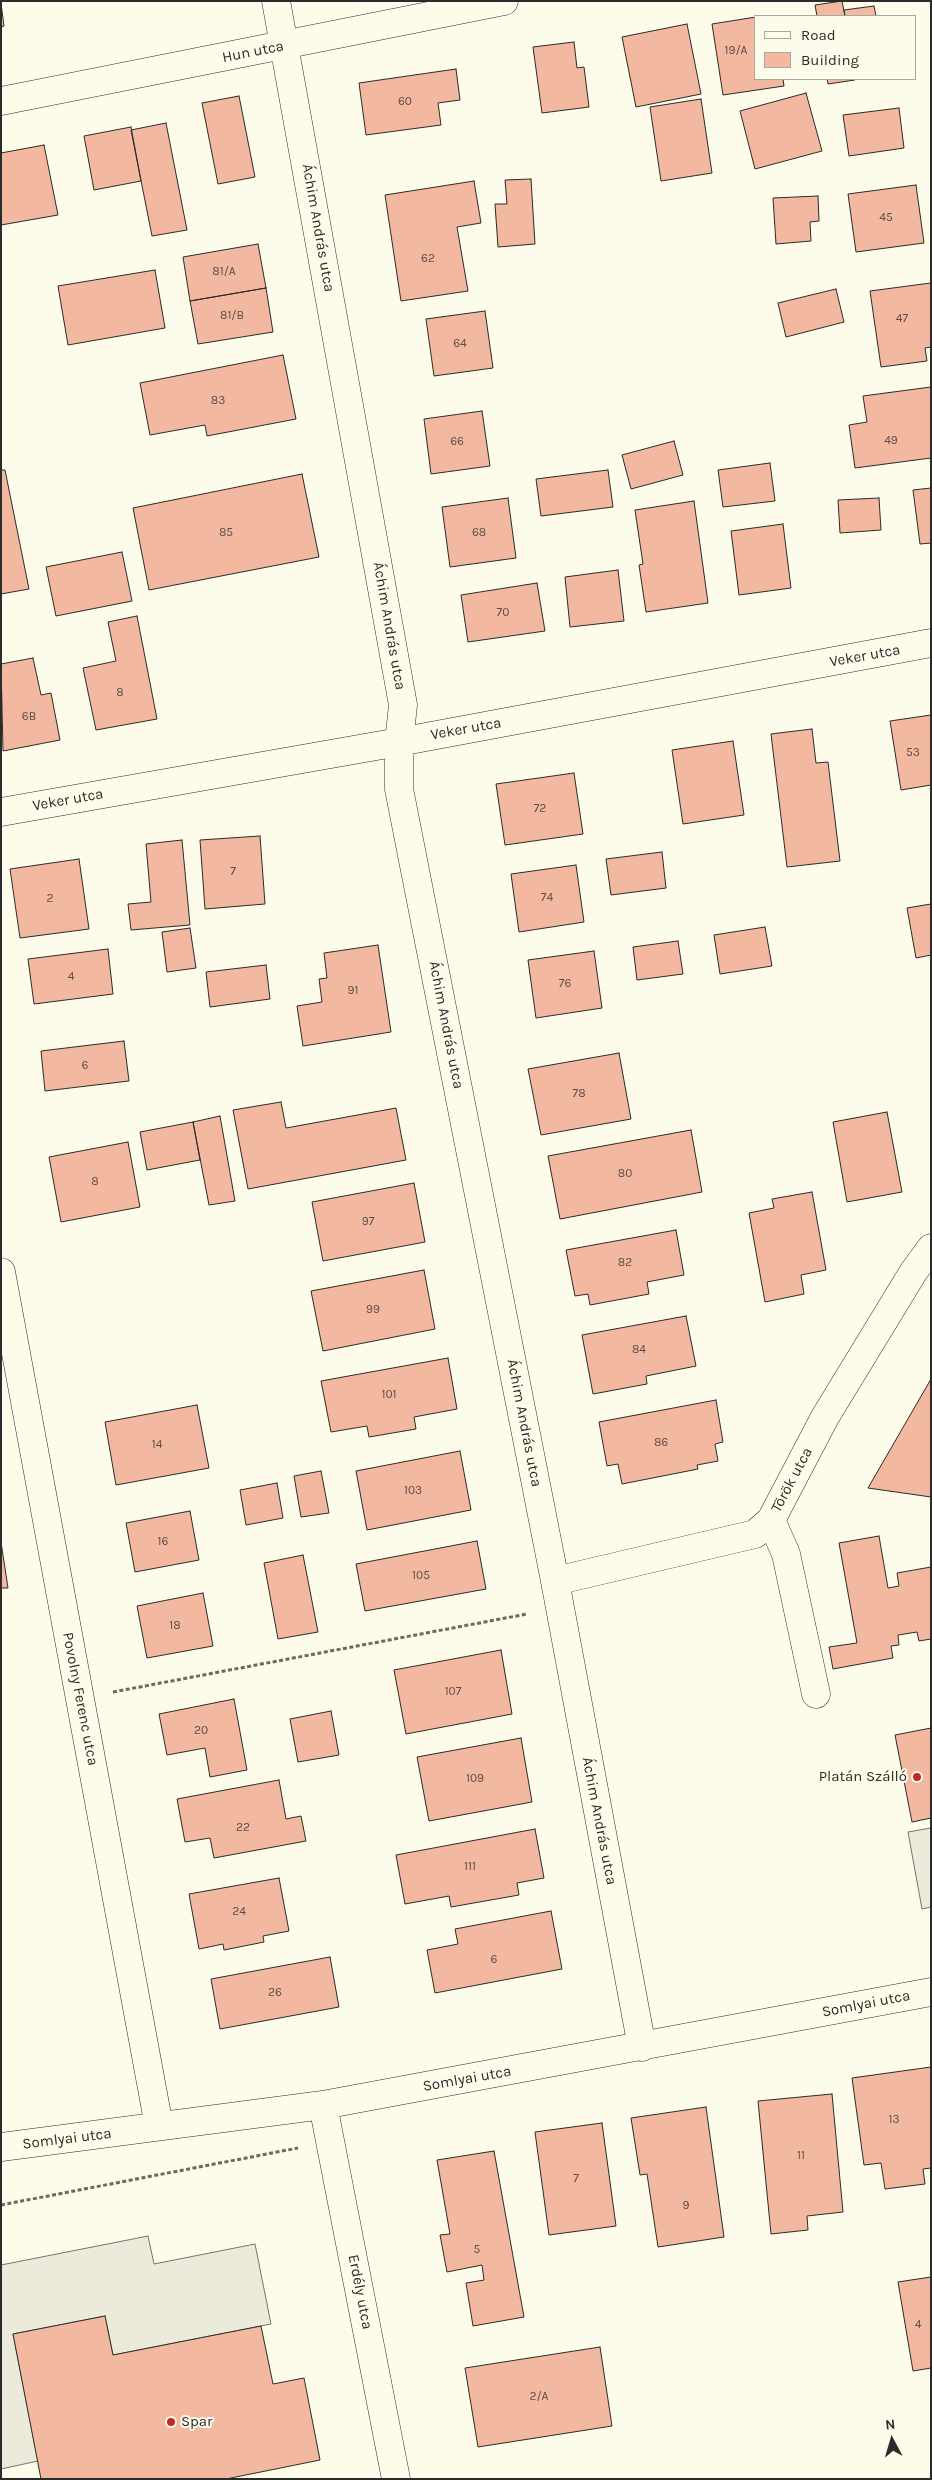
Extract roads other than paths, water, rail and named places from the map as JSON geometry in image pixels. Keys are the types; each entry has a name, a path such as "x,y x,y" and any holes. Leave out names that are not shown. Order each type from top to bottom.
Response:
{"street":[{"name":"Áchim András utca","path":"276,1 286,46 403,705 399,742 400,789 555,1581 642,2047"},
{"name":"Hun utca","path":"1,101 286,46 504,1"},
{"name":"Veker utca","path":"1,812 399,742 931,643"},
{"name":"Török utca","path":"555,1581 755,1534 771,1520 825,1418 914,1271 931,1248"},
{"name":"Povolny Ferenc utca","path":"1,1272 159,2126"},
{"path":"771,1520 786,1554 816,1694"},
{"name":"Somlyai utca","path":"1,2147 323,2105 931,1992"},
{"name":"Erdély utca","path":"323,2105 396,2479"}],"place":[{"name":"Platán Szálló","path":"917,1777"},
{"name":"Spar","path":"171,2422"}]}
